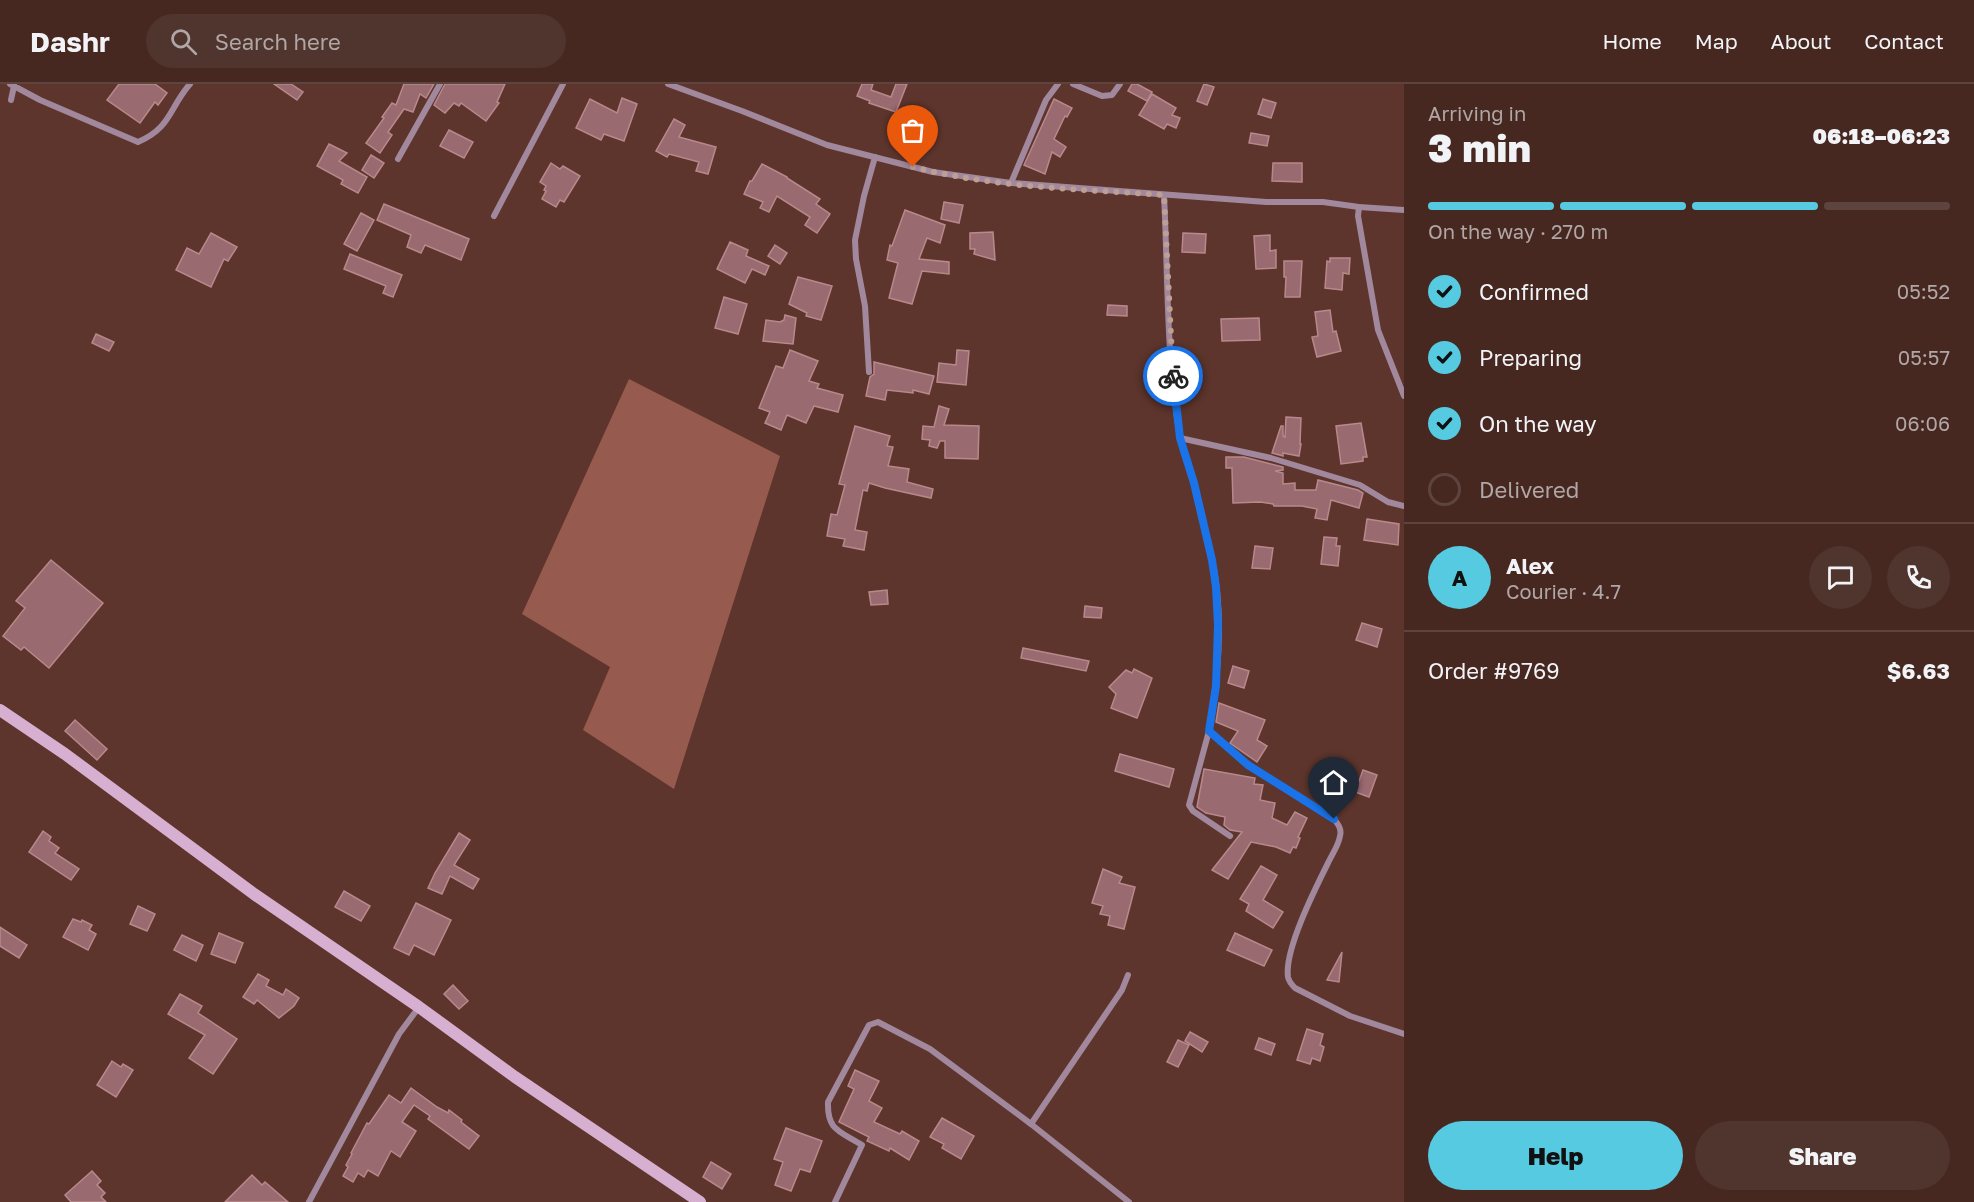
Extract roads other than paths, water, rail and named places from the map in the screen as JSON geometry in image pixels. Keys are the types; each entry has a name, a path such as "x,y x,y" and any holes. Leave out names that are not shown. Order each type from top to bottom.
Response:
{"street":[{"path":"11,100 12,85 40,100 138,142 153,136 171,115 190,84"},
{"path":"398,159 440,84"},
{"path":"494,216 563,84"},
{"path":"668,84 826,145 933,172 1011,183 1266,202 1323,202 1404,210"},
{"path":"1011,183 1046,100 1059,84"},
{"path":"1072,84 1102,96 1112,94 1120,84"},
{"path":"869,372 865,306 856,259 855,240 874,157"},
{"path":"1164,195 1170,340 1180,438 1194,483 1212,560 1218,625 1216,686 1209,731 1188,804 1193,811 1230,836"},
{"path":"1359,207 1358,216 1378,330 1404,396"},
{"path":"1180,438 1271,458 1360,485 1388,502 1404,506"},
{"path":"0,710 65,754 254,894 419,1007 514,1077 700,1202"},
{"path":"1209,731 1248,765 1334,819 1340,828 1340,837 1293,944 1288,961 1290,983 1295,988 1350,1016 1404,1034"},
{"path":"1031,1124 1122,990 1128,975"},
{"path":"309,1202 399,1035 419,1007"},
{"path":"835,1202 862,1145 832,1126 828,1116 828,1102 869,1025 878,1022 930,1049 1031,1124 1129,1202"}]}
